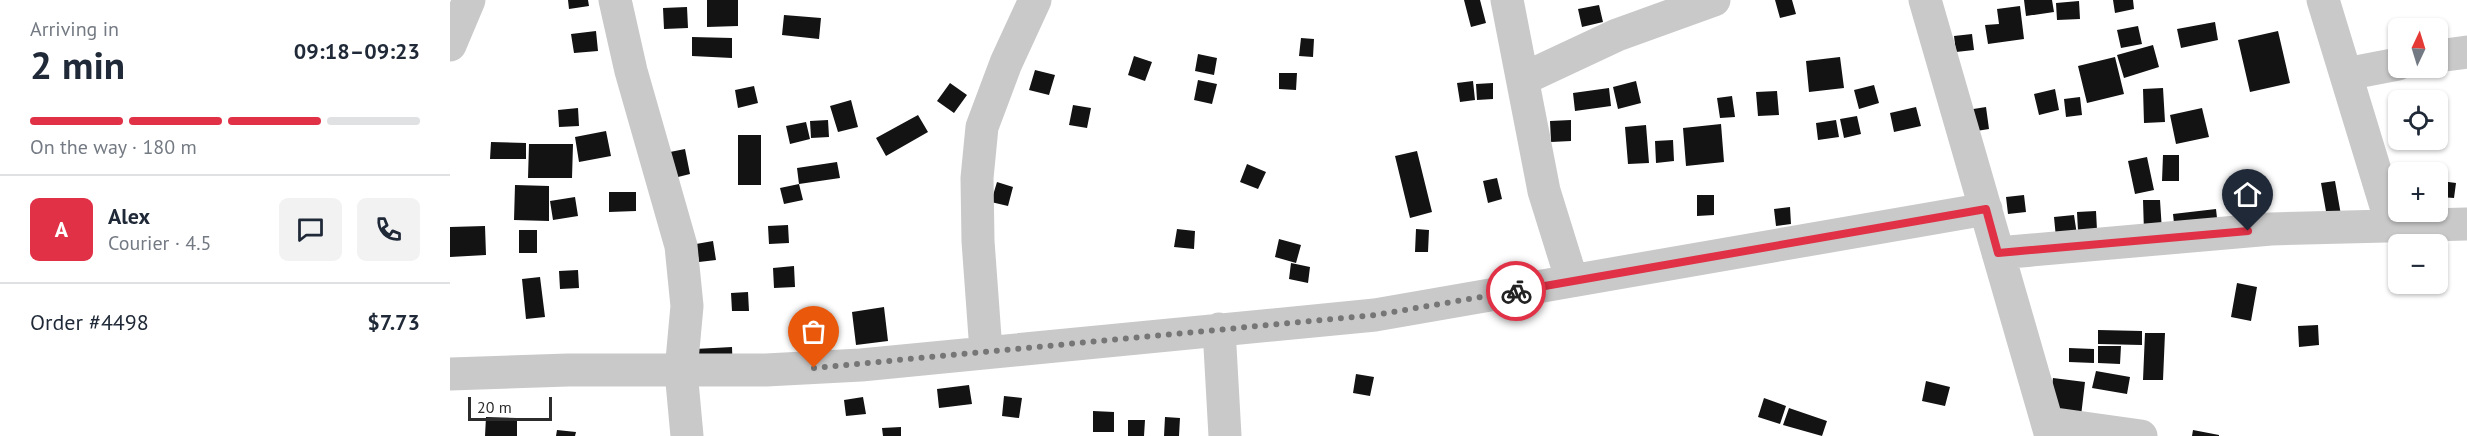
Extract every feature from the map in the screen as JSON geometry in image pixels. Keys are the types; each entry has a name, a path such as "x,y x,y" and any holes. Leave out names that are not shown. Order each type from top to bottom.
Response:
{"street":[{"path":"450,45 469,0"},
{"path":"615,0 631,71 681,246 687,306 681,371 687,436"},
{"path":"986,351 978,241 977,178 982,127 1006,63 1035,0"},
{"path":"1507,0 1544,191 1572,281"},
{"path":"1523,80 1617,35 1714,0"},
{"path":"1925,0 2050,430 2141,436"},
{"path":"2323,0 2392,226"},
{"path":"2448,55 2467,52"},
{"path":"2346,74 2388,66"},
{"path":"450,374 568,370 681,371 861,365 986,351 1375,315 1986,209"},
{"path":"1998,253 2271,229 2467,224"},
{"path":"1219,329 1225,436"}],"building":[{"path":"568,0 588,0 589,6 569,9"},
{"path":"707,0 738,0 738,26 707,27"},
{"path":"1464,0 1480,0 1486,23 1471,27"},
{"path":"1775,0 1792,0 1796,14 1780,18"},
{"path":"2024,0 2052,0 2054,12 2026,16"},
{"path":"2113,0 2133,0 2134,9 2115,13"},
{"path":"2079,1 2080,19 2057,20 2056,3"},
{"path":"1599,5 1603,22 1582,27 1578,9"},
{"path":"2020,6 2024,39 1988,44 1985,25 1999,24 1997,9"},
{"path":"687,7 688,28 664,29 663,8"},
{"path":"784,15 821,18 819,39 782,35"},
{"path":"2215,22 2218,40 2181,48 2177,29"},
{"path":"2138,26 2142,44 2121,48 2117,30"},
{"path":"596,31 598,51 574,53 571,34"},
{"path":"2278,31 2290,83 2250,92 2238,40"},
{"path":"1972,34 1974,50 1956,52 1954,36"},
{"path":"692,37 732,38 732,58 692,56"},
{"path":"1301,38 1314,39 1313,57 1299,56"},
{"path":"2153,45 2159,67 2124,78 2117,55"},
{"path":"1198,54 1217,58 1214,75 1195,71"},
{"path":"1134,56 1152,62 1145,81 1128,75"},
{"path":"1840,57 1844,88 1809,92 1806,61"},
{"path":"2115,57 2124,94 2087,103 2078,66"},
{"path":"1035,70 1055,75 1049,95 1029,90"},
{"path":"1279,73 1297,73 1296,90 1279,89"},
{"path":"1198,80 1217,84 1212,104 1194,100"},
{"path":"1473,81 1475,100 1460,102 1457,83"},
{"path":"1636,81 1641,103 1618,109 1613,87"},
{"path":"950,83 967,95 954,113 937,101"},
{"path":"1493,83 1493,99 1477,100 1476,84"},
{"path":"1874,85 1879,103 1859,109 1854,90"},
{"path":"754,86 758,103 738,108 735,90"},
{"path":"1609,88 1611,106 1575,111 1573,93"},
{"path":"2163,88 2165,122 2144,123 2143,89"},
{"path":"2055,89 2059,110 2039,115 2034,94"},
{"path":"1777,91 1779,115 1758,116 1756,92"},
{"path":"1732,96 1735,117 1720,118 1717,98"},
{"path":"2080,97 2082,115 2066,117 2064,99"},
{"path":"851,100 858,127 838,132 830,106"},
{"path":"1073,105 1091,108 1087,128 1069,125"},
{"path":"1916,107 1921,126 1894,132 1890,113"},
{"path":"1986,107 1989,129 1970,132 1967,110"},
{"path":"578,108 579,126 559,127 558,110"},
{"path":"2202,108 2209,137 2176,144 2170,115"},
{"path":"918,115 928,132 886,156 876,138"},
{"path":"1857,116 1861,134 1844,138 1840,119"},
{"path":"828,120 829,137 811,138 810,121"},
{"path":"1571,120 1571,141 1551,142 1550,121"},
{"path":"1836,120 1839,137 1818,140 1816,123"},
{"path":"806,122 810,139 790,144 786,126"},
{"path":"1721,124 1724,162 1686,166 1683,128"},
{"path":"1646,125 1649,163 1628,164 1625,127"},
{"path":"606,131 611,156 579,162 575,137"},
{"path":"738,135 761,135 761,185 738,185"},
{"path":"1673,140 1674,161 1656,163 1655,141"},
{"path":"491,142 526,143 526,159 490,159"},
{"path":"529,144 573,144 572,178 528,178"},
{"path":"685,149 690,174 670,179 665,153"},
{"path":"1417,151 1432,212 1410,218 1395,156"},
{"path":"2163,155 2179,155 2179,181 2162,181"},
{"path":"2147,157 2154,190 2135,194 2128,161"},
{"path":"837,162 840,178 799,184 797,168"},
{"path":"1247,164 1266,172 1258,189 1240,182"},
{"path":"1497,178 1502,199 1488,203 1483,181"},
{"path":"2335,181 2341,215 2327,217 2321,183"},
{"path":"997,182 1013,187 1008,206 991,202"},
{"path":"2448,182 2456,183 2454,198 2448,198"},
{"path":"799,184 803,200 784,204 780,188"},
{"path":"515,185 549,186 549,221 514,220"},
{"path":"609,192 636,192 636,211 609,212"},
{"path":"1697,195 1714,195 1714,215 1697,216"},
{"path":"2024,195 2026,212 2008,214 2006,197"},
{"path":"575,197 578,216 553,220 550,201"},
{"path":"2143,200 2160,200 2162,231 2144,232"},
{"path":"1790,207 1791,224 1776,226 1774,209"},
{"path":"2216,209 2218,227 2175,233 2173,214"},
{"path":"2096,211 2097,230 2078,231 2077,212"},
{"path":"2074,215 2077,235 2056,238 2054,217"},
{"path":"788,225 789,243 769,244 768,226"},
{"path":"485,226 486,255 450,257 450,227"},
{"path":"1177,229 1195,231 1194,249 1174,247"},
{"path":"1416,229 1429,230 1428,252 1415,252"},
{"path":"519,230 537,230 537,253 519,253"},
{"path":"1279,239 1301,245 1296,263 1275,257"},
{"path":"713,241 716,260 699,262 696,244"},
{"path":"1291,263 1310,267 1308,283 1289,279"},
{"path":"794,266 795,287 774,288 773,268"},
{"path":"578,270 579,288 560,289 559,271"},
{"path":"540,277 545,317 526,319 522,279"},
{"path":"2237,283 2257,287 2251,321 2231,317"},
{"path":"748,292 749,311 732,311 731,293"},
{"path":"884,307 888,341 856,345 852,312"},
{"path":"2318,325 2319,345 2299,347 2298,326"},
{"path":"2098,330 2142,331 2142,345 2098,344"},
{"path":"2145,333 2165,333 2163,380 2143,380"},
{"path":"2098,346 2121,346 2120,364 2098,363"},
{"path":"732,347 733,375 697,378 695,349"},
{"path":"2069,348 2094,349 2094,363 2069,362"},
{"path":"2096,371 2130,377 2127,394 2092,388"},
{"path":"1356,374 1374,377 1370,396 1353,393"},
{"path":"2053,378 2085,382 2081,416 2049,411"},
{"path":"1926,381 1950,387 1945,406 1922,401"},
{"path":"969,385 972,404 939,408 937,389"},
{"path":"1004,396 1022,398 1019,418 1002,416"},
{"path":"863,397 866,414 846,416 844,400"},
{"path":"1764,398 1786,406 1780,424 1758,417"},
{"path":"1789,408 1827,421 1822,436 1783,425"},
{"path":"1093,411 1114,412 1114,432 1093,432"},
{"path":"486,417 517,418 517,436 485,436"},
{"path":"1165,417 1180,418 1179,436 1164,436"},
{"path":"1128,420 1145,420 1144,436 1128,436"},
{"path":"901,427 901,436 883,436 882,428"},
{"path":"557,430 576,432 575,436 556,436"},
{"path":"2193,430 2219,435 2219,436 2192,436"}],"way so far":[{"path":"814,368 1375,315 1516,291"}],"route":[{"path":"1516,291 1986,209 1998,253 2248,231"}]}
